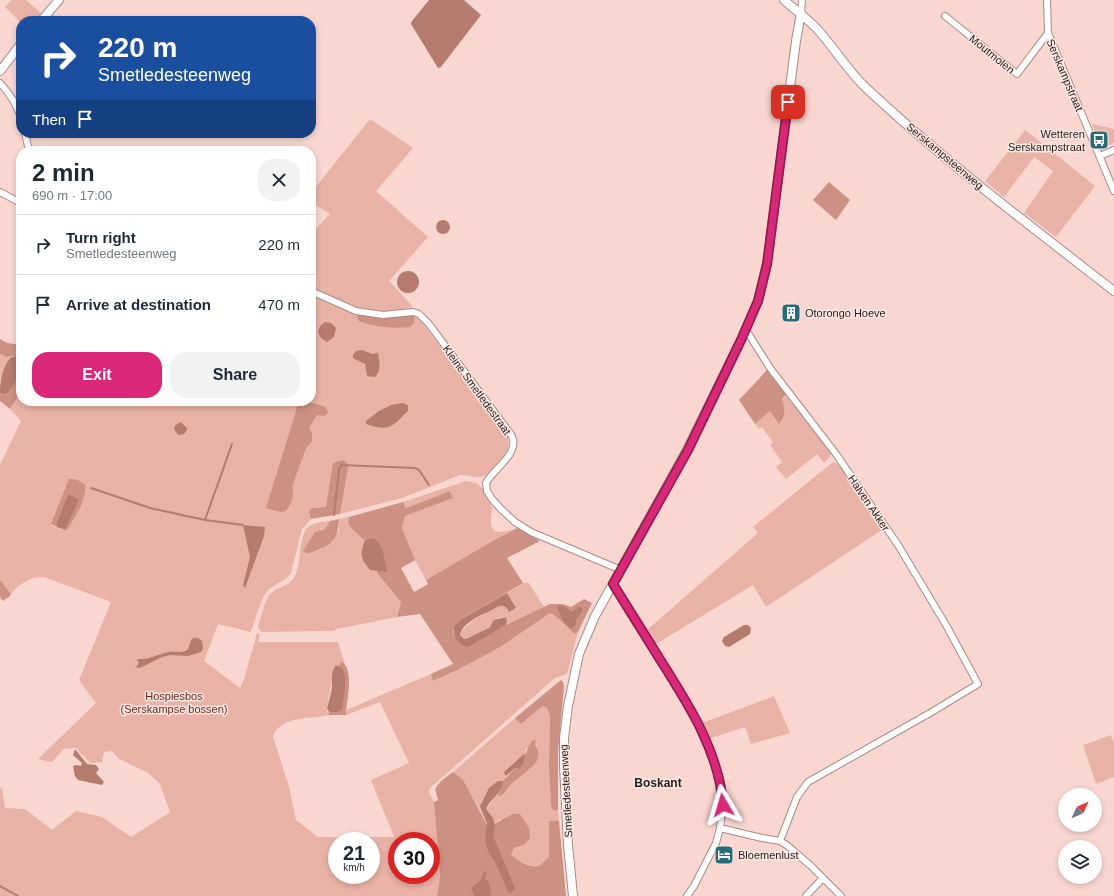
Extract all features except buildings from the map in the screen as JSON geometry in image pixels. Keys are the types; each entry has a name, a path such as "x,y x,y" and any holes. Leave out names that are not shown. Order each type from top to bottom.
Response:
{"street":[{"path":"45,16 59,0"},
{"name":"Serskampsteenweg","path":"784,0 818,30 860,82 897,116 970,177 1114,291"},
{"path":"801,14 802,0"},
{"name":"Serskampstraat","path":"1047,0 1048,33 1114,191"},
{"name":"Smetledesteenweg","path":"573,896 568,845 564,738 568,706 580,654 595,616 688,450 746,330 762,290 767,264 796,41 801,14"},
{"name":"Moutmolen","path":"945,16 1017,74 1048,33"},
{"path":"0,71 16,50"},
{"path":"0,83 16,105"},
{"path":"1100,156 1114,150"},
{"path":"0,192 16,200"},
{"name":"Kleine Smetledestraat","path":"316,292 356,310 383,315 413,312 420,314 512,436 514,441 513,449 486,483 487,491 492,498 515,522 531,532 621,570"},
{"name":"Halven Akker","path":"746,330 770,368 836,454 898,545 946,625 978,684 930,714 808,782 797,797 780,840"},
{"path":"613,584 697,721 714,763 722,788 723,805 720,828 716,843 694,886 687,896"},
{"path":"720,828 762,838 780,840 841,896"},
{"path":"806,896 823,878"}],"green space":[{"path":"12,0 26,0 41,13 39,16 16,16 16,18 5,7"},
{"path":"370,119 413,148 376,191 428,237 389,281 413,307 392,312 371,311 360,309 316,289 316,229 330,214 316,205 316,187"},
{"path":"1092,124 1114,129 1114,143 1102,148"},
{"path":"1025,130 1095,186 1056,237 1024,213 1053,171 1034,157 1004,197 985,181"},
{"name":"Hospiesbos (Serskampse bossen)","path":"316,296 339,306 414,323 415,316 421,321 507,435 509,441 508,447 503,458 485,476 476,477 460,475 402,498 340,514 348,468 326,507 312,508 309,514 311,519 302,529 291,573 289,576 268,590 265,594 260,604 251,632 218,624 204,661 240,688 257,633 260,634 258,642 338,642 345,664 340,663 339,666 336,665 334,668 327,708 328,715 289,721 277,729 273,736 289,787 296,820 318,837 328,837 328,884 380,884 380,837 388,837 388,884 439,884 437,896 0,896 0,789 2,787 5,808 25,809 52,830 76,811 102,817 131,837 170,812 160,784 148,773 118,758 112,751 104,752 102,762 90,763 76,748 64,749 52,762 38,759 96,703 79,680 111,602 44,577 26,581 11,594 0,580 0,465 21,421 10,409 16,400 16,406 316,406","holes":["79,511 66,531 51,524"]},
{"path":"0,354 11,357 4,367 0,379"},
{"path":"786,394 831,453 829,458 824,463 817,454 786,479 776,467 782,462 770,445 773,442 762,427 759,429 755,424 770,411 779,424 784,407 782,399"},
{"path":"833,462 840,465 883,529 766,607 753,585 656,644 647,630 758,533 753,527"},
{"path":"466,481 478,484 486,494 492,507 491,524 494,530 500,532 514,529 426,580 415,560 402,528 405,515 453,498 450,491 406,508 403,502"},
{"path":"349,517 348,524 373,538 379,566 377,573 401,602 397,617 333,631 262,632 259,630 258,626 270,594 293,580 295,576 299,564 302,539 307,528 315,523 330,521 325,529 321,529 311,553 322,549 339,530 339,519"},
{"path":"523,583 529,583 544,607 506,625 506,617 499,618 487,629 466,639 460,635 471,622 496,607 501,605 508,609 516,609 507,593"},
{"path":"550,613 557,617 575,634 578,632 567,674 555,678 430,788 429,792 434,802 436,832 392,832 371,780 409,763 380,702 346,715 346,710 431,674 434,681"},
{"path":"774,696 790,733 751,744 745,727 708,739 702,723"},
{"path":"543,706 547,708 550,717 549,766 553,810 558,810 559,821 549,821 549,857 539,866 524,863 511,855 514,848 524,845 501,819 488,827 476,803 453,772 515,718 521,724","holes":["535,744 539,754 537,761 533,766 509,786 504,795 498,797 499,792 486,809 480,806 484,797 498,781 503,781 506,779 505,771 525,753 526,749"]},
{"path":"1111,735 1114,743 1114,777 1096,784 1083,745"}],"shaded area":[{"path":"429,0 464,0 481,15 441,67 438,68 411,24"},
{"path":"829,182 850,200 836,220 813,200"},
{"path":"443,220 448,222 450,227 448,232 443,234 438,232 436,227 438,222"},
{"path":"404,271 412,271 419,278 419,286 412,293 404,293 397,286 397,278"},
{"path":"358,313 415,316 414,323 410,327 391,328 371,325 359,321 357,317"},
{"path":"325,322 331,323 336,328 334,337 327,342 321,338 318,332 322,324"},
{"path":"0,339 7,343 16,344 16,356 7,357 0,354"},
{"path":"362,350 372,354 378,353 379,371 375,377 367,376 365,364 353,358 356,351"},
{"path":"16,356 16,381 9,392 4,394 0,393 1,379 5,365 11,357"},
{"path":"767,370 786,394 782,399 784,415 779,424 770,411 755,424 739,400"},
{"path":"16,379 16,400 10,409 0,401 0,393 4,394 9,392"},
{"path":"403,403 408,405 408,411 394,424 385,428 380,428 366,424 366,421 379,411 391,405"},
{"path":"316,404 326,407 328,413 325,416 317,415 309,428 312,434 312,441 306,448 292,487 292,500 286,511 280,512 266,508 297,406 316,406"},
{"path":"181,422 187,430 184,434 179,435 175,431 174,427"},
{"path":"343,460 347,463 348,468 340,514 311,519 309,513 312,508 326,507 333,463"},
{"path":"69,479 78,480 83,483 85,485 85,492 82,504 66,531 51,524"},
{"path":"450,491 453,498 405,516 402,528 415,560 401,568 414,592 428,584 426,580 517,528 540,541 507,558 523,583 460,620 454,626 453,632 459,643 506,625 550,604 563,604 571,607 584,599 592,603 578,632 575,634 557,617 550,613 500,647 433,681 431,674 453,664 420,614 397,617 401,602 377,573 379,566 373,538 365,540 348,524 349,517 403,502 406,508"},
{"path":"68,495 79,500 66,528 64,529 57,527 57,523"},
{"path":"339,519 336,535 328,545 308,553 303,551 315,532 325,529 330,521"},
{"path":"243,525 265,527 264,536 245,588 243,585 250,557"},
{"path":"373,538 382,549 387,572 370,570 364,562 362,549 365,540"},
{"path":"0,580 11,594 4,601 0,596"},
{"path":"507,593 516,608 509,612 503,606 499,606 468,623 461,631 460,635 466,639 489,628 494,620 506,617 506,625 468,647 461,645 456,640 454,626 460,620"},
{"path":"559,605 565,607 571,612 579,607 582,608 582,612 576,619 576,625 571,628 566,624 557,607"},
{"path":"744,625 748,625 751,628 750,634 729,647 725,646 722,641 724,637"},
{"path":"193,638 198,638 202,641 203,649 201,652 188,656 170,655 162,657 140,668 135,667 139,662 137,661 138,659 150,658 169,652 186,651"},
{"path":"342,662 346,666 349,679 346,715 328,715 329,712 338,712 342,707 345,676 339,666"},
{"path":"336,665 344,672 345,678 342,709 338,712 329,712 327,708 332,689 334,667"},
{"path":"561,680 564,686 558,751 558,810 553,810 551,805 549,766 550,717 547,708 543,706 521,724 515,718"},
{"path":"533,740 536,741 535,744 539,754 537,761 509,786 504,794 498,797 503,781 515,768 519,769"},
{"path":"75,749 87,764 96,765 99,769 96,773 104,782 102,785 78,780 75,776 73,766 81,766 82,763 73,755"},
{"path":"525,753 524,761 521,767 519,769 515,768 506,776 504,773 505,771"},
{"path":"453,772 463,780 488,827 513,814 520,814 529,828 530,838 524,845 514,848 511,855 524,864 539,866 549,857 549,821 559,821 566,896 437,896 440,884 440,832 436,832 434,802 438,800 435,789 441,781"},
{"path":"498,781 503,781 501,789 486,809 493,818 495,826 493,836 515,888 511,893 508,892 497,866 488,851 485,841 487,823 480,806 489,788"},
{"path":"484,871 486,873 485,880 488,881 491,890 490,896 473,896 474,894 471,888 481,880"}],"waterway":[{"path":"205,520 232,444"},
{"path":"334,515 339,470 341,465 415,468 419,470 429,485"},
{"path":"91,488 150,508 205,520 243,525"},
{"path":"0,886 18,896"}],"place":[{"name":"Wetteren Serskampstraat","path":"1099,140"},
{"name":"Otorongo Hoeve","path":"791,313"},
{"name":"Bloemenlust","path":"724,855"}],"district":[{"name":"Boskant","path":"658,783"}],"route":[{"path":"723,805 722,788 719,775 697,721 676,684 613,584 688,450 746,330 762,290 767,264 788,102"}]}
